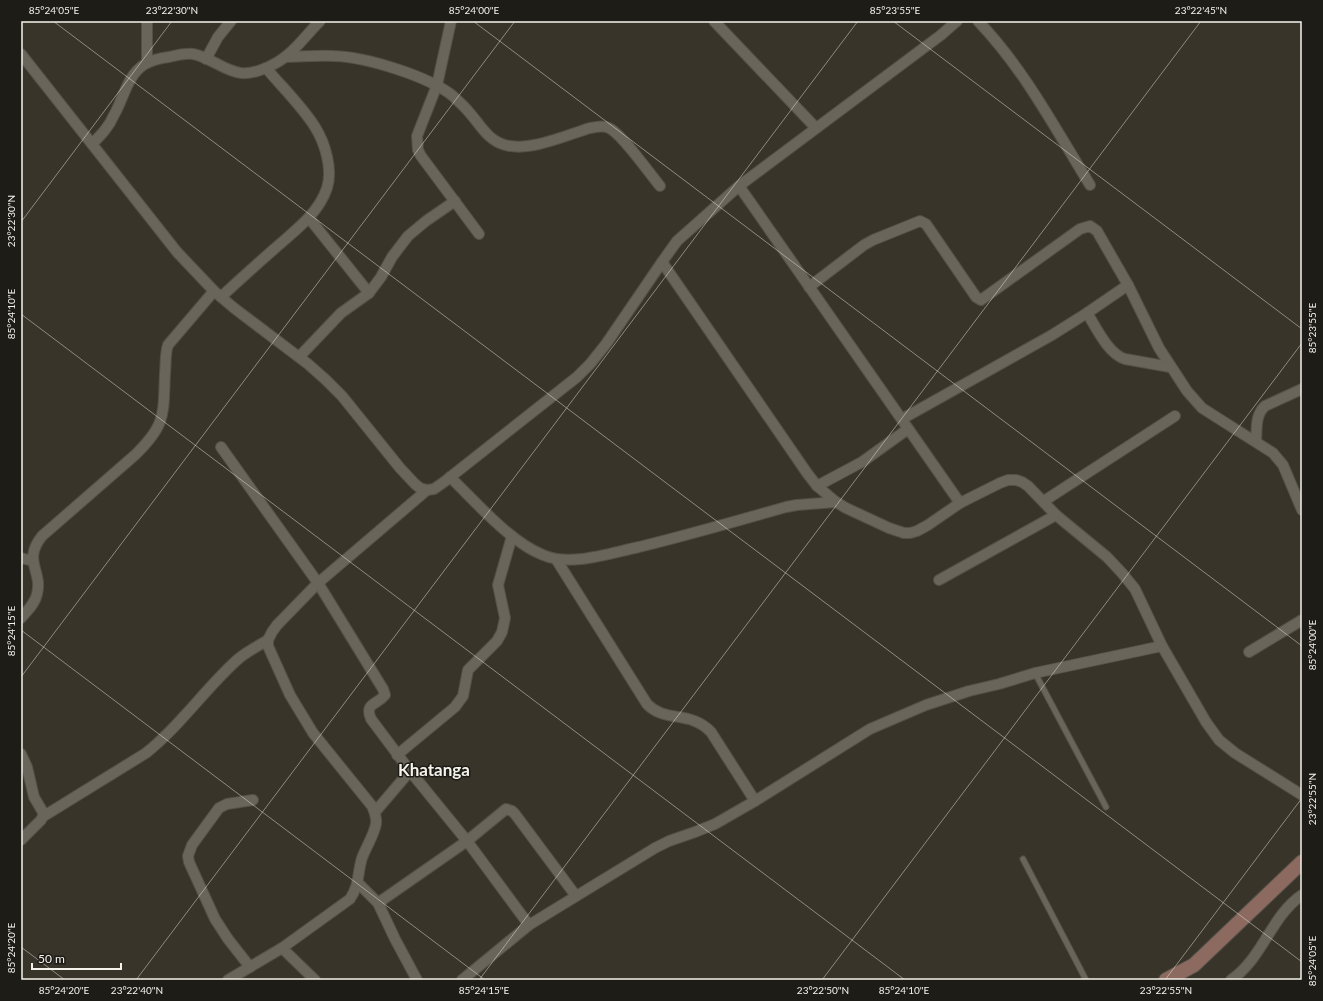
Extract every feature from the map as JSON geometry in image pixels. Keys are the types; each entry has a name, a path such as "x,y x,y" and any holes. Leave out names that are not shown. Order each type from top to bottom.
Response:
{"main road":[{"path":"1166,980 1194,965 1302,862"}],"street":[{"path":"147,21 147,63"},
{"path":"206,59 218,37 231,21"},
{"path":"92,144 111,122 134,74 140,67 147,63 158,59 183,54 193,54 241,73 250,73 266,68 285,57 320,21"},
{"path":"451,21 437,85 420,127 417,136 417,143 421,156 479,234"},
{"path":"714,21 816,128"},
{"path":"228,980 282,948 350,899 355,892 358,883 361,861 376,823 375,812 372,806 352,779 313,733 290,695 268,646 268,640 277,625 318,583 427,490 434,488 450,477 577,377 606,344 677,241 739,186 940,35 956,21"},
{"path":"978,21 1011,59 1090,184"},
{"path":"21,54 177,252 218,294 326,380 342,396 400,468 420,488 427,490"},
{"path":"285,57 334,56 354,58 405,72 437,85 461,103 491,138 506,146 525,147 590,128 601,126 608,128 618,134 660,186"},
{"path":"21,618 30,607 37,594 37,582 33,561 34,548 42,536 135,454 150,440 157,430 163,412 167,349 172,340 218,294 309,218 327,188 329,176 328,163 322,142 315,127 266,68"},
{"path":"739,186 960,503"},
{"path":"299,357 340,313 369,293 381,277 392,257 408,236 426,220 455,201"},
{"path":"309,218 369,293"},
{"path":"809,287 869,242 920,221 928,227 978,299 982,299 1080,229 1090,226 1097,231 1128,285 1158,348 1187,392 1202,408 1273,453 1283,465 1302,510"},
{"path":"662,262 817,486 836,502 882,525 904,533 910,533 928,525 960,503 1004,482 1016,480 1028,486 1056,515 1107,557 1135,589 1162,646 1192,695 1206,722 1220,740 1235,753 1302,795"},
{"path":"902,419 1045,338 1087,313 1128,285"},
{"path":"1087,313 1109,348 1118,356 1125,359 1170,367"},
{"path":"1256,442 1257,418 1262,409 1265,406 1302,389"},
{"path":"1044,501 1175,416"},
{"path":"817,486 862,462 908,429"},
{"path":"220,447 318,583 384,691 385,695 369,708 371,719 410,771 467,841 529,925"},
{"path":"450,477 522,545 533,551 556,559 571,560 595,557 674,538 786,507 836,502"},
{"path":"939,580 1056,515"},
{"path":"398,755 456,707 463,696 468,670 497,641 502,632 505,618 498,585 500,573 512,536"},
{"path":"21,558 33,561"},
{"path":"556,559 646,704 659,712 693,720 706,727 711,732 755,801"},
{"path":"1249,652 1302,620"},
{"path":"21,840 44,816 146,753 173,730 237,659 268,640"},
{"path":"462,980 529,925 576,896 655,848 669,841 715,824 755,801 870,729 926,705 1035,673 1162,646"},
{"path":"21,754 28,773 32,793 44,812 44,816"},
{"path":"375,812 410,771"},
{"path":"250,967 228,939 215,919 189,862 188,856 192,845 219,808 227,804 253,800"},
{"path":"378,903 467,841 506,809 512,811 576,896"},
{"path":"358,883 378,903 417,980"},
{"path":"1231,980 1252,961 1279,920 1289,907 1302,895"},
{"path":"282,948 315,980"}],"lane":[{"path":"1035,673 1106,808"},
{"path":"1023,859 1086,980"}],"district":[{"name":"Khatanga","path":"434,769"}]}
